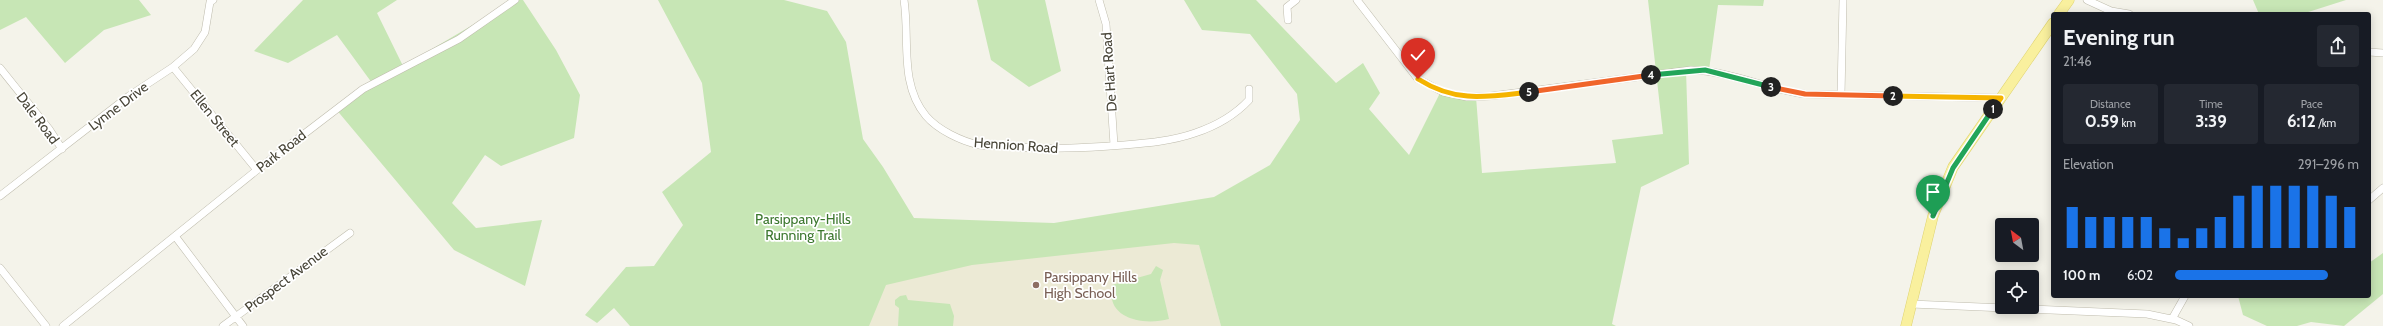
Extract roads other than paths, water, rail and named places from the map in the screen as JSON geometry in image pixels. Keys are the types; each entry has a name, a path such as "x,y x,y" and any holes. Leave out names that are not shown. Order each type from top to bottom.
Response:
{"main road":[{"path":"2060,12 2069,0"},
{"path":"1906,326 1933,216 1942,191 1953,168 2051,26"}],"street":[{"name":"Park Road","path":"63,326 174,236 363,89 459,39 515,0"},
{"name":"Hennion Road","path":"904,0 908,22 910,87 920,109 937,126 980,145 1041,149 1114,145 1174,139 1214,126 1229,118 1249,100 1249,89"},
{"name":"De Hart Road","path":"1099,0 1106,24 1114,145"},
{"path":"1288,20 1287,7 1296,0"},
{"path":"1357,0 1418,79 1443,92 1467,97 1491,96 1691,70 1718,73 1788,92 1841,95 2001,98"},
{"path":"1841,95 1843,0"},
{"path":"2087,0 2105,9 2119,12"},
{"name":"Lynne Drive","path":"0,196 129,96 173,67 194,49 200,40 207,22 211,1"},
{"path":"2371,52 2383,53"},
{"name":"Ellen Street","path":"173,67 258,170"},
{"name":"Dale Road","path":"0,68 49,129 62,149"},
{"path":"2371,198 2383,188"},
{"name":"Prospect Avenue","path":"223,326 350,233"},
{"path":"174,236 243,326"},
{"path":"0,268 46,326"},
{"path":"2172,319 2185,298"},
{"path":"1911,304 2147,314 2172,319 2189,326"}],"place":[{"name":"Parsippany Hills High School","path":"1036,285"}],"park label":[{"name":"Parsippany-Hills Running Trail","path":"803,228"}]}
